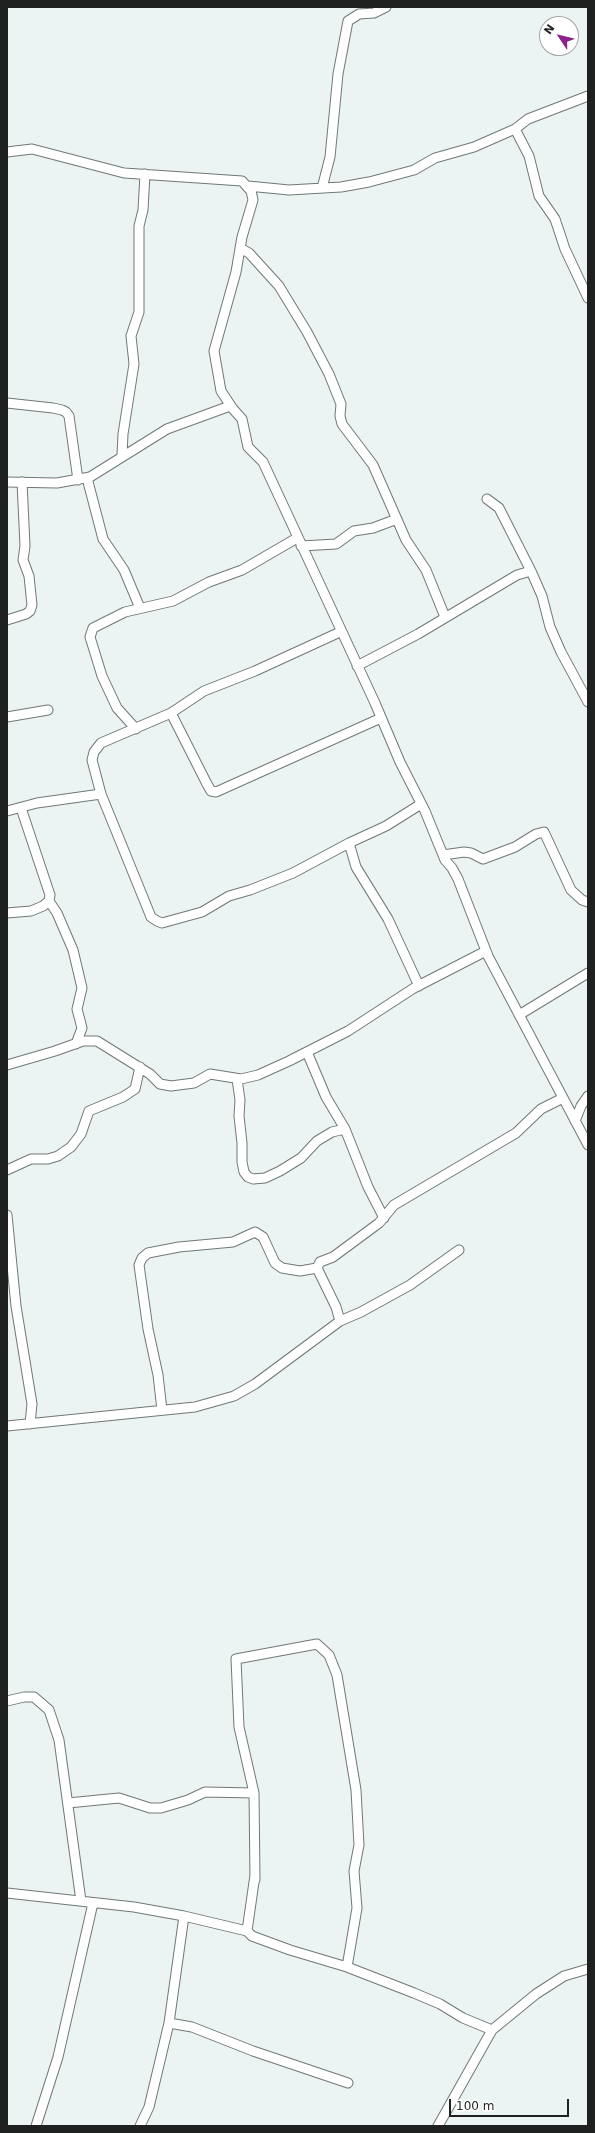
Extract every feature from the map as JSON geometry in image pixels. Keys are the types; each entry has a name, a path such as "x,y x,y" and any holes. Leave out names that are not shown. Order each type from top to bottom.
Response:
{"street":[{"path":"322,188 330,158 338,74 348,21 359,14 374,13 386,7"},
{"path":"248,186 289,190 322,188 369,182 414,170 435,158 474,147 515,130 528,119 588,96"},
{"path":"515,130 528,156 539,196 555,219 564,249 588,298"},
{"path":"7,152 32,149 117,171 242,181 251,191 252,200 240,248 236,272 214,351 221,391 230,406 242,419 246,442 263,462 400,762 421,804 443,855 458,879 486,951 588,1145"},
{"path":"122,455 123,434 134,364 131,336 139,312 139,226 143,210 144,174"},
{"path":"240,248 249,253 279,286 307,332 329,374 341,404 340,416 342,424 373,465 411,550 426,570 445,617"},
{"path":"7,403 58,409 66,412 69,416 83,479 103,539 124,570 140,608"},
{"path":"7,482 57,483 83,479 167,429 230,406"},
{"path":"7,620 26,614 30,611 32,605 28,576 23,560 25,546 22,482"},
{"path":"487,499 499,508 531,571 542,596 550,627 561,652 588,702"},
{"path":"136,729 117,708 102,676 90,637 93,628 98,623 125,612 172,601 209,582 242,570 299,542 336,544 354,531 373,528 396,519"},
{"path":"357,666 418,634 501,586 517,575 531,571"},
{"path":"340,632 256,671 204,691 171,713 101,743 94,752 92,760 101,794 151,917 162,923 202,912 229,896 250,890 293,873 349,842 386,826 421,804"},
{"path":"7,717 48,710"},
{"path":"171,713 207,784 211,791 216,792 381,718"},
{"path":"7,811 37,803 101,794"},
{"path":"7,913 32,911 43,906 49,901 50,895 21,808"},
{"path":"443,855 464,852 471,853 483,859 515,847 536,834 544,832 571,890 582,900 588,902"},
{"path":"349,842 356,867 388,919 419,986"},
{"path":"49,901 57,913 73,950 82,988 77,1009 82,1028 76,1044"},
{"path":"7,1065 83,1041 97,1041 140,1068 160,1084 171,1086 194,1083 210,1074 237,1079 258,1075 307,1052 348,1030 419,986 486,951"},
{"path":"519,1015 588,973"},
{"path":"307,1052 326,1097 345,1129 368,1186 384,1218"},
{"path":"7,1170 31,1159 48,1159 58,1156 71,1147 81,1134 89,1111 123,1097 135,1089 140,1068"},
{"path":"237,1079 240,1100 239,1116 242,1143 242,1162 244,1172 248,1177 253,1179 265,1178 280,1171 301,1158 318,1141 332,1132 345,1129"},
{"path":"575,1121 581,1106 588,1096"},
{"path":"317,1268 320,1262 333,1258 379,1223 394,1205 516,1133 541,1109 563,1098"},
{"path":"7,1214 16,1306 32,1404 30,1424"},
{"path":"162,1410 158,1375 148,1329 139,1266 142,1258 148,1253 179,1247 233,1242 255,1232 263,1237 275,1263 282,1268 300,1271 317,1268"},
{"path":"7,1426 195,1407 234,1396 302,1351 340,1321 361,1312 410,1284 459,1250"},
{"path":"317,1268 336,1307 340,1321"},
{"path":"247,1931 255,1880 252,1826 254,1793 239,1727 236,1658 316,1644 329,1654 338,1675 356,1790 359,1845 354,1871 357,1908 347,1967"},
{"path":"7,1701 24,1697 34,1697 49,1710 59,1740 81,1901"},
{"path":"68,1803 119,1798 150,1808 161,1808 188,1800 205,1792 254,1793"},
{"path":"7,1893 81,1901 184,1916 247,1931 252,1936 290,1950 347,1967 440,2004 463,2018 492,2030"},
{"path":"36,2126 58,2057 93,1903"},
{"path":"140,2126 149,2107 168,2023 184,1916"},
{"path":"438,2126 492,2030 536,1994 564,1976 588,1969"},
{"path":"168,2023 192,2027 253,2051 348,2083"}]}
